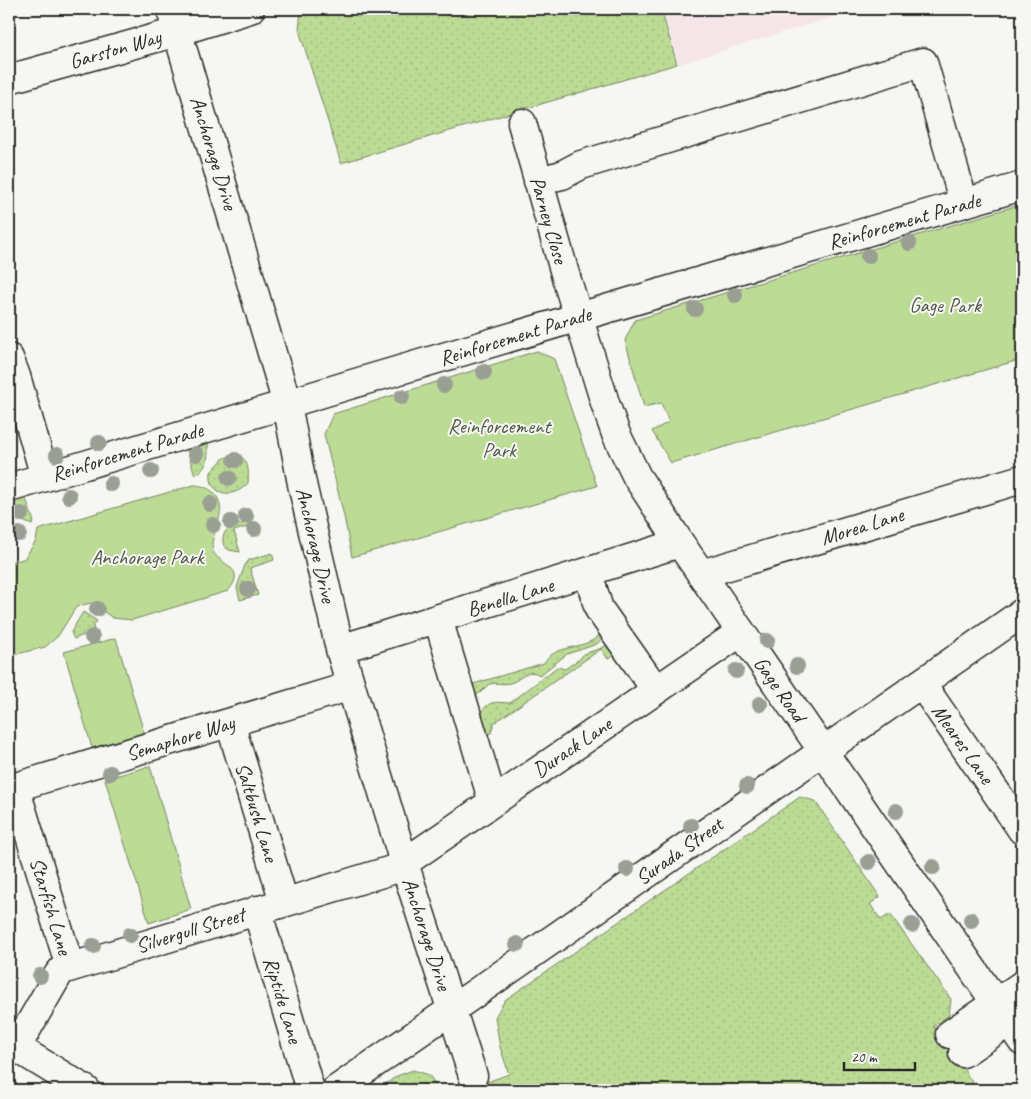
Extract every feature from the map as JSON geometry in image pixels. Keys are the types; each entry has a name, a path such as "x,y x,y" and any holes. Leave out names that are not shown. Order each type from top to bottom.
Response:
{"street":[{"name":"Garston Way","path":"9,79 174,21 250,9"},
{"name":"Anchorage Drive","path":"174,21 287,404 302,484 340,649 404,864 474,1076"},
{"path":"538,182 562,175 581,165 923,62 964,203"},
{"name":"Parney Close","path":"522,123 578,317"},
{"name":"Reinforcement Parade","path":"9,488 1022,186"},
{"name":"Gage Road","path":"578,317 606,406 626,457 644,489 823,751 1013,1020"},
{"path":"9,358 45,477"},
{"name":"Morea Lane","path":"701,574 1022,479"},
{"name":"Benella Lane","path":"340,649 680,543"},
{"path":"588,573 599,609 656,690"},
{"name":"Surada Street","path":"336,1090 1022,612"},
{"path":"438,619 493,802"},
{"name":"Durack Lane","path":"404,864 741,632"},
{"name":"Meares Lane","path":"921,683 1018,815"},
{"name":"Semaphore Way","path":"12,788 351,686"},
{"name":"Saltbush Lane","path":"230,723 284,902"},
{"name":"Starfish Lane","path":"12,788 70,967"},
{"name":"Silvergull Street","path":"13,1046 62,970 404,864"},
{"name":"Riptide Lane","path":"257,910 310,1090"},
{"path":"957,1044 1013,1020 1022,985"},
{"path":"13,1046 86,1090"}],"shaded area":[{"path":"662,9 849,9 850,12 679,64"}],"green space":[{"path":"661,9 677,64 341,163 299,30 301,10"},
{"name":"Gage Park","path":"1022,204 1022,359 671,463 652,431 669,422 661,403 644,407 625,340 635,320"},
{"name":"Reinforcement Park","path":"537,351 554,359 597,486 352,557 324,434 333,414"},
{"path":"208,438 206,464 195,475 187,450 188,446"},
{"path":"234,454 243,458 247,465 248,483 236,492 223,493 214,487 211,480 211,472 223,459"},
{"name":"Anchorage Park","path":"194,485 212,491 218,498 220,514 212,545 216,556 234,571 234,583 228,591 132,620 113,618 90,603 76,607 58,636 45,647 9,656 9,562 24,559 36,541 38,530"},
{"path":"25,496 34,522 32,525 18,519 9,520 9,498"},
{"path":"251,523 253,525 234,531 240,552 229,550 224,546 223,540 226,531 240,524"},
{"path":"272,553 274,560 250,568 258,595 240,600 237,587 245,565 249,560"},
{"path":"83,612 97,621 93,626 94,631 74,639 71,632"},
{"path":"603,634 604,636 597,644 567,654 540,675 531,672 510,683 489,684 480,693 473,696 470,685 544,663 558,651 591,641"},
{"path":"116,638 144,733 92,748 64,652"},
{"path":"610,643 617,654 608,659 601,649 494,723 491,733 485,735 479,716 485,707 496,702 510,703 557,667 565,669 581,658 583,654 602,648"},
{"path":"150,766 191,909 149,923 105,779"},
{"path":"800,797 815,801 880,897 870,904 881,920 890,914 951,999 949,1015 933,1026 978,1090 465,1090 509,1074 500,1047 495,1017 505,1000"},
{"path":"413,1070 429,1075 439,1090 377,1090 397,1076"}]}
